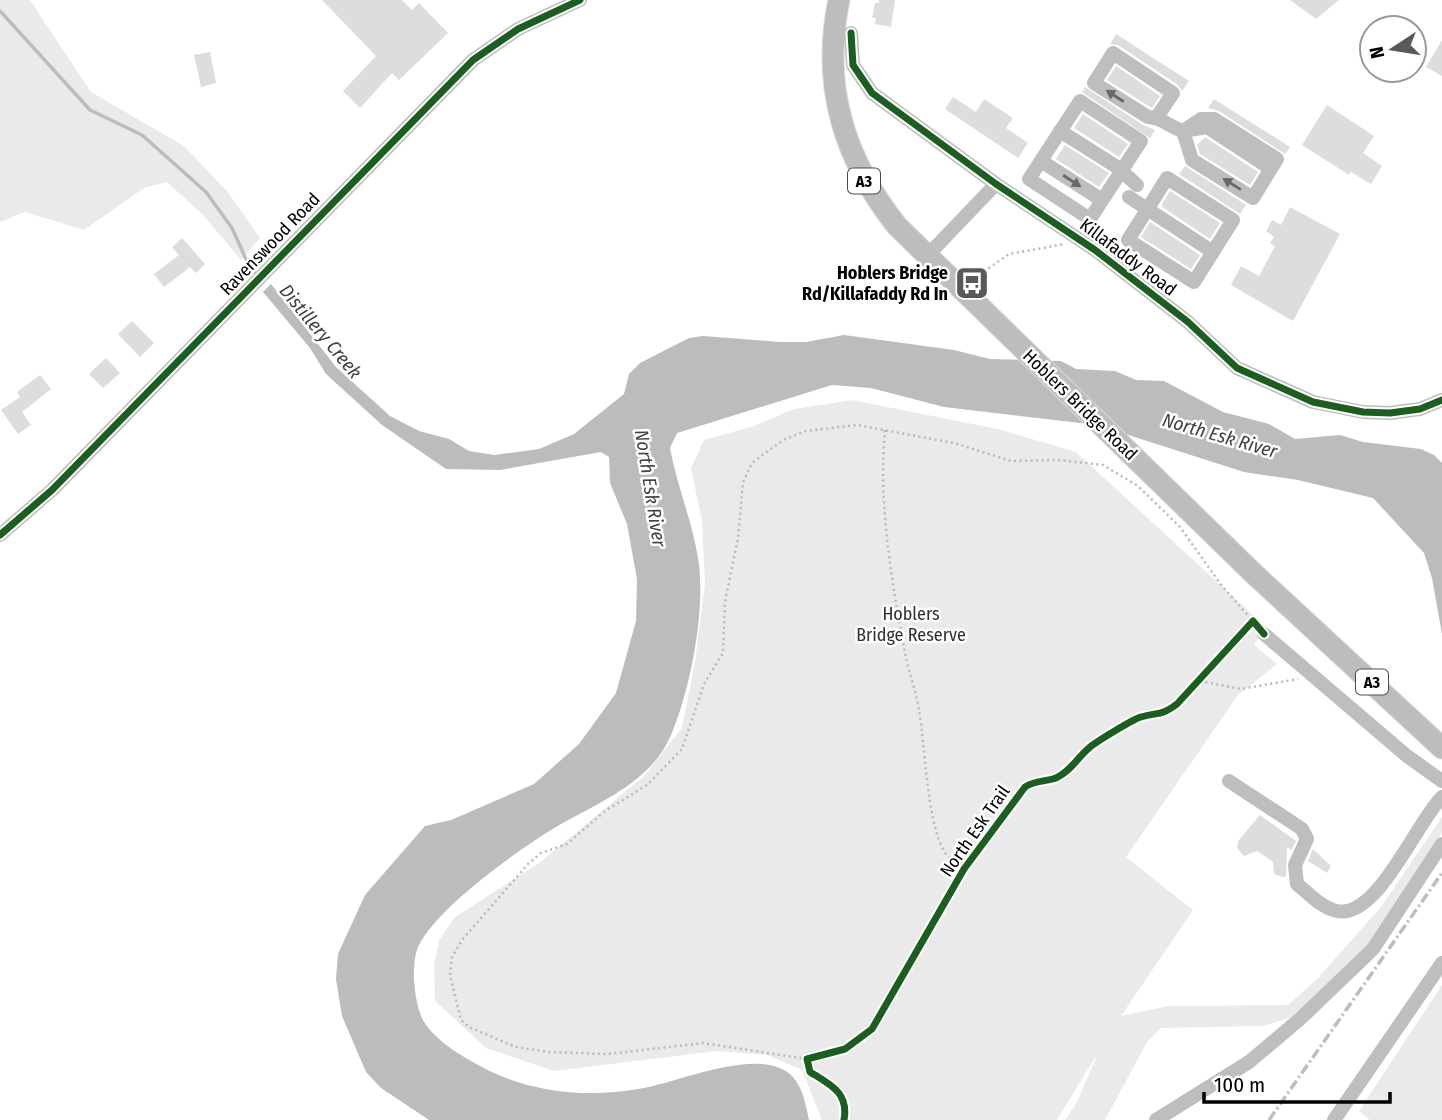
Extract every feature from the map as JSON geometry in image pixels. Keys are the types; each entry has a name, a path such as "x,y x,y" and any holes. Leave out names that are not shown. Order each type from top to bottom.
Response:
{"highway":[{"name":"Hoblers Bridge Road","path":"839,0 833,62 846,141 865,184 897,226 1251,570 1442,748"}],"street":[{"name":"Ravenswood Road","path":"0,535 52,490 473,60 518,29 580,0"},
{"name":"Killafaddy Road","path":"851,33 853,65 872,93 996,184 1095,250 1188,322 1237,368 1281,390 1313,402 1363,412 1390,413 1420,408 1442,400"},
{"path":"1157,117 1173,93 1113,53 1094,83 1148,117 1157,117 1178,130 1192,160 1253,198 1277,159 1214,119 1201,119 1178,130"},
{"path":"1080,101 1141,141 1090,219 1029,179 1060,131 1080,101"},
{"path":"1060,131 1116,167 1147,209 1213,252"},
{"path":"1041,161 1102,200"},
{"path":"1167,178 1233,220 1194,282 1128,240 1147,209 1167,178"},
{"path":"926,257 996,184"},
{"path":"1264,634 1407,756 1442,781"},
{"path":"1229,781 1302,830 1307,839 1295,865 1297,884 1325,907 1338,912 1349,912 1368,900 1442,797"},
{"path":"1156,1120 1249,1062 1300,1019 1373,949 1442,844"},
{"path":"1334,1120 1442,963"}],"path":[{"path":"973,279 1009,254 1065,244"},
{"path":"810,1072 811,1058 703,1043 608,1054 549,1052 516,1047 469,1027 461,1020 450,975 452,957 462,940 528,864 541,853 568,844 605,811 647,785 682,749 704,684 723,653 725,602 738,538 743,482 752,463 783,440 806,431 857,425 954,443 1011,461 1090,462 1121,473 1180,527 1222,586 1264,634"},
{"path":"1244,631 1253,621"},
{"path":"1192,689 1209,671"},
{"path":"1200,681 1241,689 1295,680 1310,673"}],"green space":[{"path":"0,0 30,0 91,92 184,146 227,191 260,238 241,260 204,216 167,182 144,188 84,230 25,212 0,222"},
{"name":"Hoblers Bridge Reserve","path":"852,400 998,429 1076,452 1267,628 1254,645 1277,664 1238,695 1126,857 1193,910 1121,1016 1168,1006 1288,1005 1317,979 1381,907 1442,817 1442,833 1377,938 1299,1015 1263,1026 1161,1028 1147,1042 1105,1120 1065,1120 1077,1102 1098,1053 1057,1120 822,1120 802,1070 767,1055 716,1051 554,1071 486,1048 435,1001 434,965 439,940 455,917 539,863 644,776 682,728 695,662 705,583 702,521 691,468 704,440 754,426 794,409"},
{"path":"1442,985 1442,1120 1370,1120 1359,1111"}],"water":[{"name":"North Esk River","path":"271,284 336,367 390,416 419,431 449,439 469,451 494,455 539,449 574,434 624,394 629,374 640,363 689,338 703,336 806,342 844,335 954,350 990,359 1061,361 1076,369 1115,371 1136,380 1164,381 1223,412 1269,424 1295,439 1340,435 1363,442 1421,449 1434,455 1442,463 1442,634 1432,578 1424,553 1373,498 1298,480 1244,472 1097,425 944,407 871,388 832,385 677,433 670,448 699,565 700,606 690,675 671,735 662,752 637,779 521,850 480,881 442,915 428,931 416,954 414,978 417,1003 427,1026 448,1046 490,1071 531,1086 573,1092 617,1092 654,1086 732,1066 769,1065 784,1070 795,1079 802,1092 809,1120 429,1120 381,1088 366,1072 342,1016 336,979 338,954 365,895 425,826 451,820 534,784 579,744 616,693 636,621 637,579 627,524 610,483 609,457 601,452 500,470 446,469 382,425 326,374 310,348 263,292"}],"building":[{"path":"322,0 402,0 412,10 419,3 448,33 399,80 392,73 360,108 343,91 376,56"},
{"path":"879,0 895,0 891,27 875,24 876,18 872,18 875,3 879,3"},
{"path":"1290,0 1339,0 1316,19"},
{"path":"1116,34 1189,81 1182,91 1178,85 1118,45 1110,44"},
{"path":"1442,40 1442,76 1428,68"},
{"path":"210,52 216,83 201,87 194,55"},
{"path":"1116,66 1160,96 1152,108 1107,80"},
{"path":"1085,87 1155,130 1150,138 1082,92"},
{"path":"953,97 976,112 984,99 1013,118 1006,128 1028,143 1018,158 945,109"},
{"path":"1214,99 1290,147 1285,154 1219,111 1208,108"},
{"path":"1327,105 1374,136 1363,153 1382,166 1371,184 1351,172 1349,175 1302,145"},
{"path":"1083,114 1128,144 1119,157 1074,128"},
{"path":"1205,137 1258,172 1250,185 1200,154 1197,145"},
{"path":"1065,145 1109,173 1099,187 1056,159"},
{"path":"1185,166 1246,205 1240,214 1179,174"},
{"path":"1170,191 1220,223 1210,239 1161,206"},
{"path":"1290,207 1340,234 1293,321 1231,285 1241,266 1259,276 1275,246 1270,243 1274,237 1266,231 1272,220 1281,225"},
{"path":"1150,222 1200,255 1191,269 1141,237"},
{"path":"182,238 205,264 196,273 190,267 164,287 154,274 179,255 172,247"},
{"path":"132,321 154,343 140,357 118,334"},
{"path":"106,358 120,373 103,388 89,374"},
{"path":"40,375 51,389 22,412 31,425 18,434 1,410 20,397 17,392"},
{"path":"1260,815 1296,841 1291,850 1287,847 1286,876 1274,874 1273,862 1257,851 1244,856 1237,848 1238,841"},
{"path":"1313,849 1331,866 1327,873 1308,861"}],"waterway":[{"name":"Distillery Creek","path":"0,11 90,110 142,135 206,192 232,228 249,266 258,275"}],"railway":[{"path":"1269,1120 1442,873"}],"cycle path":[{"path":"0,535 52,490 473,60 518,29 580,0"},
{"path":"851,33 853,65 872,93 996,184 1095,250 1188,322 1237,368 1313,402 1363,412 1390,413 1420,409 1442,400"},
{"name":"North Esk Trail","path":"844,1120 845,1111 841,1096 810,1072 807,1059 845,1049 872,1029 964,869 1025,787 1061,775 1089,748 1137,718 1172,708 1253,621 1264,634"}],"place":[{"name":"Hoblers Bridge Rd/Killafaddy Rd In","path":"972,283"}]}
